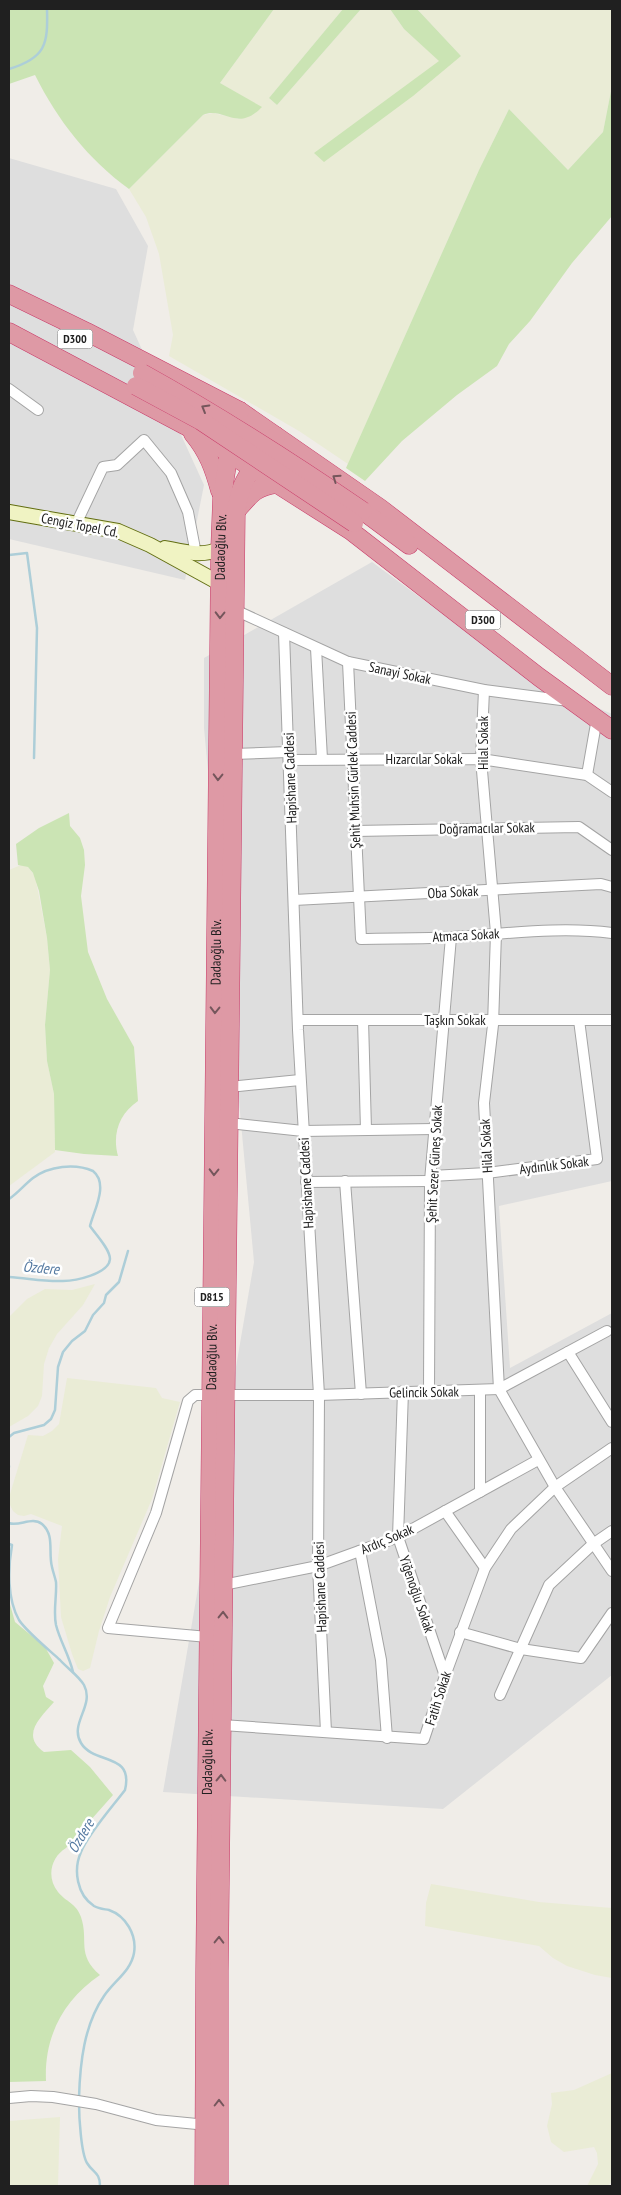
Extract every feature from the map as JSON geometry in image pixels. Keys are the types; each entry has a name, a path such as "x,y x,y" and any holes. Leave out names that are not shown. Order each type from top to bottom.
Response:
{"highway":[{"path":"9,294 240,411 380,508 611,687"},
{"name":"D300","path":"9,305 139,379 201,421 358,517 463,585 611,687"},
{"name":"D300","path":"9,322 139,379"},
{"path":"9,332 186,426 351,531 574,702 604,718 612,730"},
{"name":"Dadaoğlu Blv.","path":"204,2186 212,2125 224,1585 218,1395 220,549 222,497 229,453 230,430 240,411"},
{"path":"186,426 204,447 212,463 222,497"},
{"name":"Dadaoğlu Blv.","path":"219,2186 212,2125 208,1637 229,1124 236,511 242,486 252,468 266,454 276,436"},
{"path":"236,511 253,493 265,485 277,484"},
{"name":"D300","path":"358,517 604,718"}],"main road":[{"name":"Cengiz Topel Cd.","path":"9,512 118,531 150,545"},
{"path":"150,545 196,554 208,554 220,549"},
{"path":"150,545 221,584"}],"street":[{"path":"9,389 38,410"},
{"path":"76,524 103,467 117,465 144,440 171,473 188,512 196,554"},
{"name":"Sanayi Sokak","path":"235,610 348,662 484,690 574,702"},
{"name":"Hapishane Caddesi","path":"284,633 300,1080 319,1395 318,1566 326,1732"},
{"path":"316,648 322,760"},
{"name":"Şehit Muhsin Gürlek Caddesi","path":"348,662 354,759 358,897"},
{"name":"Hilal Sokak","path":"484,690 481,758 496,933 494,1020 484,1103 499,1389 538,1460 612,1571"},
{"path":"587,775 604,718"},
{"name":"Hızarcılar Sokak","path":"233,754 289,756 322,760 481,758 587,775 612,792"},
{"name":"Doğramacılar Sokak","path":"355,831 579,827 612,850"},
{"name":"Oba Sokak","path":"294,900 601,884 612,887"},
{"name":"Atmaca Sokak","path":"358,897 361,939 451,937 496,933 592,930 612,933"},
{"name":"Şehit Sezer Güneş Sokak","path":"430,1390 431,1178 451,937"},
{"name":"Taşkın Sokak","path":"298,1020 612,1020"},
{"path":"362,1020 366,1130"},
{"name":"Aydınlık Sokak","path":"306,1182 431,1178 597,1160 578,1020"},
{"path":"229,1087 300,1080"},
{"path":"229,1124 303,1131 434,1129"},
{"path":"345,1181 361,1394"},
{"name":"Gelincik Sokak","path":"208,1637 108,1628 156,1513 188,1401 195,1395 319,1395 499,1389 607,1331"},
{"path":"568,1352 612,1422"},
{"name":"Yiğenoğlu Sokak","path":"403,1391 398,1537 444,1676"},
{"path":"480,1391 480,1492"},
{"name":"Fatih Sokak","path":"222,1725 386,1738 424,1739 444,1676 485,1568 511,1530 555,1487 612,1448"},
{"name":"Ardıç Sokak","path":"224,1585 318,1566 398,1537 538,1460"},
{"path":"445,1511 485,1568"},
{"path":"500,1695 549,1585 594,1544 612,1531"},
{"path":"360,1551 381,1660 386,1738"},
{"path":"460,1632 520,1649 580,1658 612,1613"},
{"path":"9,2098 53,2097 96,2104 156,2120 212,2125"}],"shaded area":[{"path":"9,158 116,189 148,246 133,330 204,485 185,580 9,539"},
{"path":"372,562 533,680 612,714 612,1181 499,1206 510,1368 612,1313 612,1675 443,1809 163,1792 254,1262 204,728 204,658"}],"green space":[{"path":"9,9 274,9 220,83 262,107 245,118 238,119 210,113 203,115 129,189 100,165 75,138 54,108 35,75 9,84"},
{"path":"274,9 343,9 269,98 277,105 361,9 390,9 404,29 440,61 315,153 461,56 417,9 612,9 612,86 603,132 568,170 509,109 479,170 348,464 299,431 169,356 173,335 159,254 146,217 129,189 203,115 213,113 239,119 254,114 261,107 220,83"},
{"path":"343,9 361,9 277,105 269,98"},
{"path":"390,9 417,9 461,56 413,96 324,162 314,153 439,61 404,29"},
{"path":"612,86 612,216 572,263 530,321 509,344 497,366 457,395 402,441 365,481 346,468 479,170 509,109 568,170 603,132"},
{"path":"69,813 70,826 80,838 84,850 85,865 81,896 88,952 107,999 134,1047 138,1101 126,1112 119,1125 116,1140 118,1156 55,1150 54,1094 47,1061 45,1025 50,970 47,938 39,891 33,873 28,867 18,865 16,844 39,828"},
{"path":"21,865 28,867 35,876 47,938 50,970 45,1025 47,1061 54,1094 55,1152 9,1186 9,870"},
{"path":"95,1284 83,1305 57,1334 49,1348 44,1364 42,1396 38,1406 28,1416 9,1427 9,1317 27,1299 45,1289 72,1290"},
{"path":"67,1378 156,1388 162,1398 180,1402 152,1499 110,1597 90,1668 83,1671 78,1669 61,1617 58,1559 62,1526 31,1514 18,1515 10,1505 10,1494 28,1435 43,1436 59,1424"},
{"path":"9,1601 15,1622 45,1647 54,1663 43,1686 46,1697 54,1702 35,1726 33,1733 37,1746 44,1752 71,1750 90,1767 113,1795 61,1852 52,1868 51,1874 54,1886 79,1912 83,1926 84,1947 88,1960 100,1975 76,1996 58,2021 48,2049 46,2081 9,2082"},
{"path":"431,1884 539,1902 612,1908 612,1978 567,1966 553,1958 539,1946 425,1926 426,1903"},
{"path":"612,2073 612,2182 607,2186 587,2186 598,2164 597,2153 594,2147 564,2152 551,2142 547,2126 552,2104 551,2093 574,2090"},
{"path":"60,2117 58,2186 9,2186 9,2121"}],"waterway":[{"name":"Özdere","path":"9,69 31,60 42,48 47,32 47,9"},
{"path":"9,555 27,553 37,628 34,758"},
{"name":"Özdere","path":"9,1199 33,1178 54,1168 78,1167 93,1171 98,1176 100,1190 90,1226 105,1247 110,1259 104,1269 98,1273 75,1280 50,1281 9,1277"},
{"path":"9,1437 14,1433 44,1425 51,1419 55,1410 58,1367 63,1352 72,1341 85,1331 93,1315 104,1303 106,1295 119,1282 128,1251"},
{"path":"9,1523 17,1524 34,1521 46,1528 50,1538 51,1561 56,1582 56,1625 73,1672"},
{"name":"Özdere","path":"9,1544 12,1545 9,1573 10,1593 15,1612 19,1620 32,1635 76,1675 84,1685 87,1693 85,1707 78,1728 78,1736 81,1743 87,1750 118,1764 124,1770 126,1778 125,1790 89,1837 81,1852 77,1866 80,1889 88,1901 94,1906 115,1913 125,1921 134,1940 134,1953 126,1971 104,1996 92,2019 84,2045 79,2098"},
{"name":"Özdere","path":"79,2103 83,2151 87,2163 100,2181 100,2186"}]}
